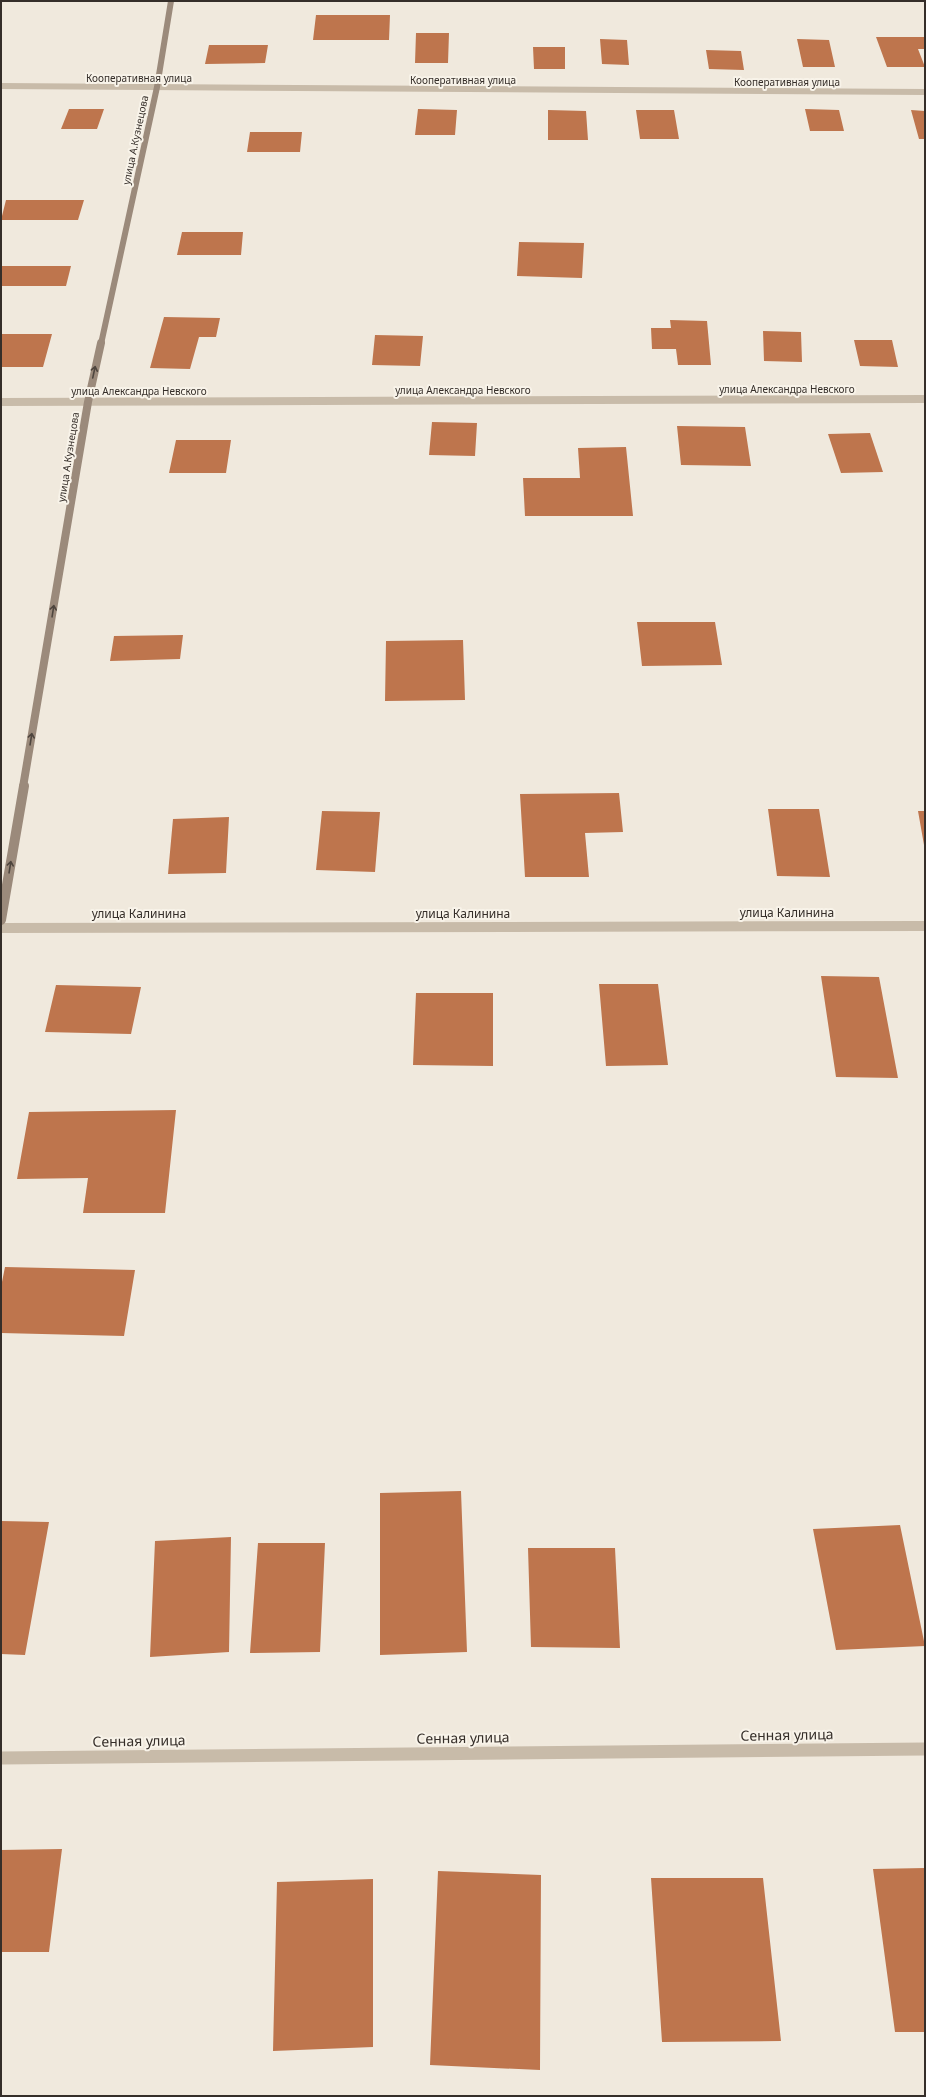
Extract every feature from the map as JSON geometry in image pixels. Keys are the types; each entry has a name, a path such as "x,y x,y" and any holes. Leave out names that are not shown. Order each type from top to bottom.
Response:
{"main road":[{"name":"улица А.Кузнецова","path":"1,920 88,402 157,87 171,1"}],"street":[{"name":"Кооперативная улица","path":"1,86 925,92"},
{"name":"улица Александра Невского","path":"1,402 925,399"},
{"name":"улица Калинина","path":"1,928 925,926"},
{"name":"Сенная улица","path":"1,1758 925,1749"}],"building":[{"path":"316,15 390,15 389,40 313,40"},
{"path":"416,33 449,33 448,63 415,63"},
{"path":"876,37 925,37 925,49 918,49 925,67 887,67"},
{"path":"600,39 627,40 629,65 602,64"},
{"path":"797,39 829,40 835,67 803,67"},
{"path":"209,45 268,45 265,63 205,64"},
{"path":"533,47 565,47 565,69 534,69"},
{"path":"706,50 741,51 744,70 709,69"},
{"path":"69,109 104,109 97,129 61,129"},
{"path":"418,109 457,110 455,135 415,135"},
{"path":"805,109 839,110 844,131 810,131"},
{"path":"548,110 586,111 588,140 548,140"},
{"path":"636,110 674,110 679,139 640,139"},
{"path":"911,110 925,111 925,139 919,139"},
{"path":"250,132 302,132 300,152 247,152"},
{"path":"6,200 84,200 78,220 1,220"},
{"path":"182,232 243,232 241,255 177,255"},
{"path":"519,242 584,243 582,278 517,276"},
{"path":"1,266 71,266 66,286 1,286"},
{"path":"164,317 220,318 216,337 199,337 190,369 150,368"},
{"path":"670,320 707,321 711,365 678,365 676,349 652,349 651,328 671,328"},
{"path":"763,331 801,332 802,362 764,361"},
{"path":"1,334 52,334 43,367 1,367"},
{"path":"375,335 423,336 420,366 372,365"},
{"path":"854,340 892,340 898,367 860,366"},
{"path":"432,422 477,423 475,456 429,455"},
{"path":"677,426 745,427 751,466 681,465"},
{"path":"870,433 883,472 841,473 828,434"},
{"path":"176,440 231,440 226,473 169,473"},
{"path":"626,447 633,516 525,516 523,478 580,478 578,448"},
{"path":"637,622 715,622 722,665 642,666"},
{"path":"183,635 180,659 110,661 114,636"},
{"path":"463,640 465,700 385,701 386,641"},
{"path":"619,793 623,832 585,833 589,877 525,877 520,794"},
{"path":"768,809 819,809 830,877 777,876"},
{"path":"322,811 380,812 375,872 316,870"},
{"path":"918,811 925,811 925,845 924,845"},
{"path":"229,817 226,873 168,874 173,819"},
{"path":"821,976 879,977 898,1078 836,1077"},
{"path":"599,984 658,984 668,1065 606,1066"},
{"path":"56,985 141,987 131,1034 45,1032"},
{"path":"416,993 493,993 493,1066 413,1065"},
{"path":"176,1110 165,1213 83,1213 88,1178 17,1179 29,1112"},
{"path":"5,1267 135,1270 124,1336 1,1333 1,1287"},
{"path":"461,1491 467,1652 380,1655 380,1493"},
{"path":"1,1521 49,1522 25,1655 1,1654"},
{"path":"900,1525 925,1646 836,1650 813,1529"},
{"path":"231,1537 229,1652 150,1657 155,1541"},
{"path":"258,1543 325,1543 320,1652 250,1653"},
{"path":"528,1548 615,1548 620,1648 531,1647"},
{"path":"62,1849 49,1952 1,1952 1,1850"},
{"path":"925,1868 925,2032 895,2032 873,1869"},
{"path":"438,1871 541,1875 540,2070 430,2065"},
{"path":"651,1878 763,1878 781,2041 662,2042"},
{"path":"373,1879 373,2047 273,2051 277,1882"}]}
